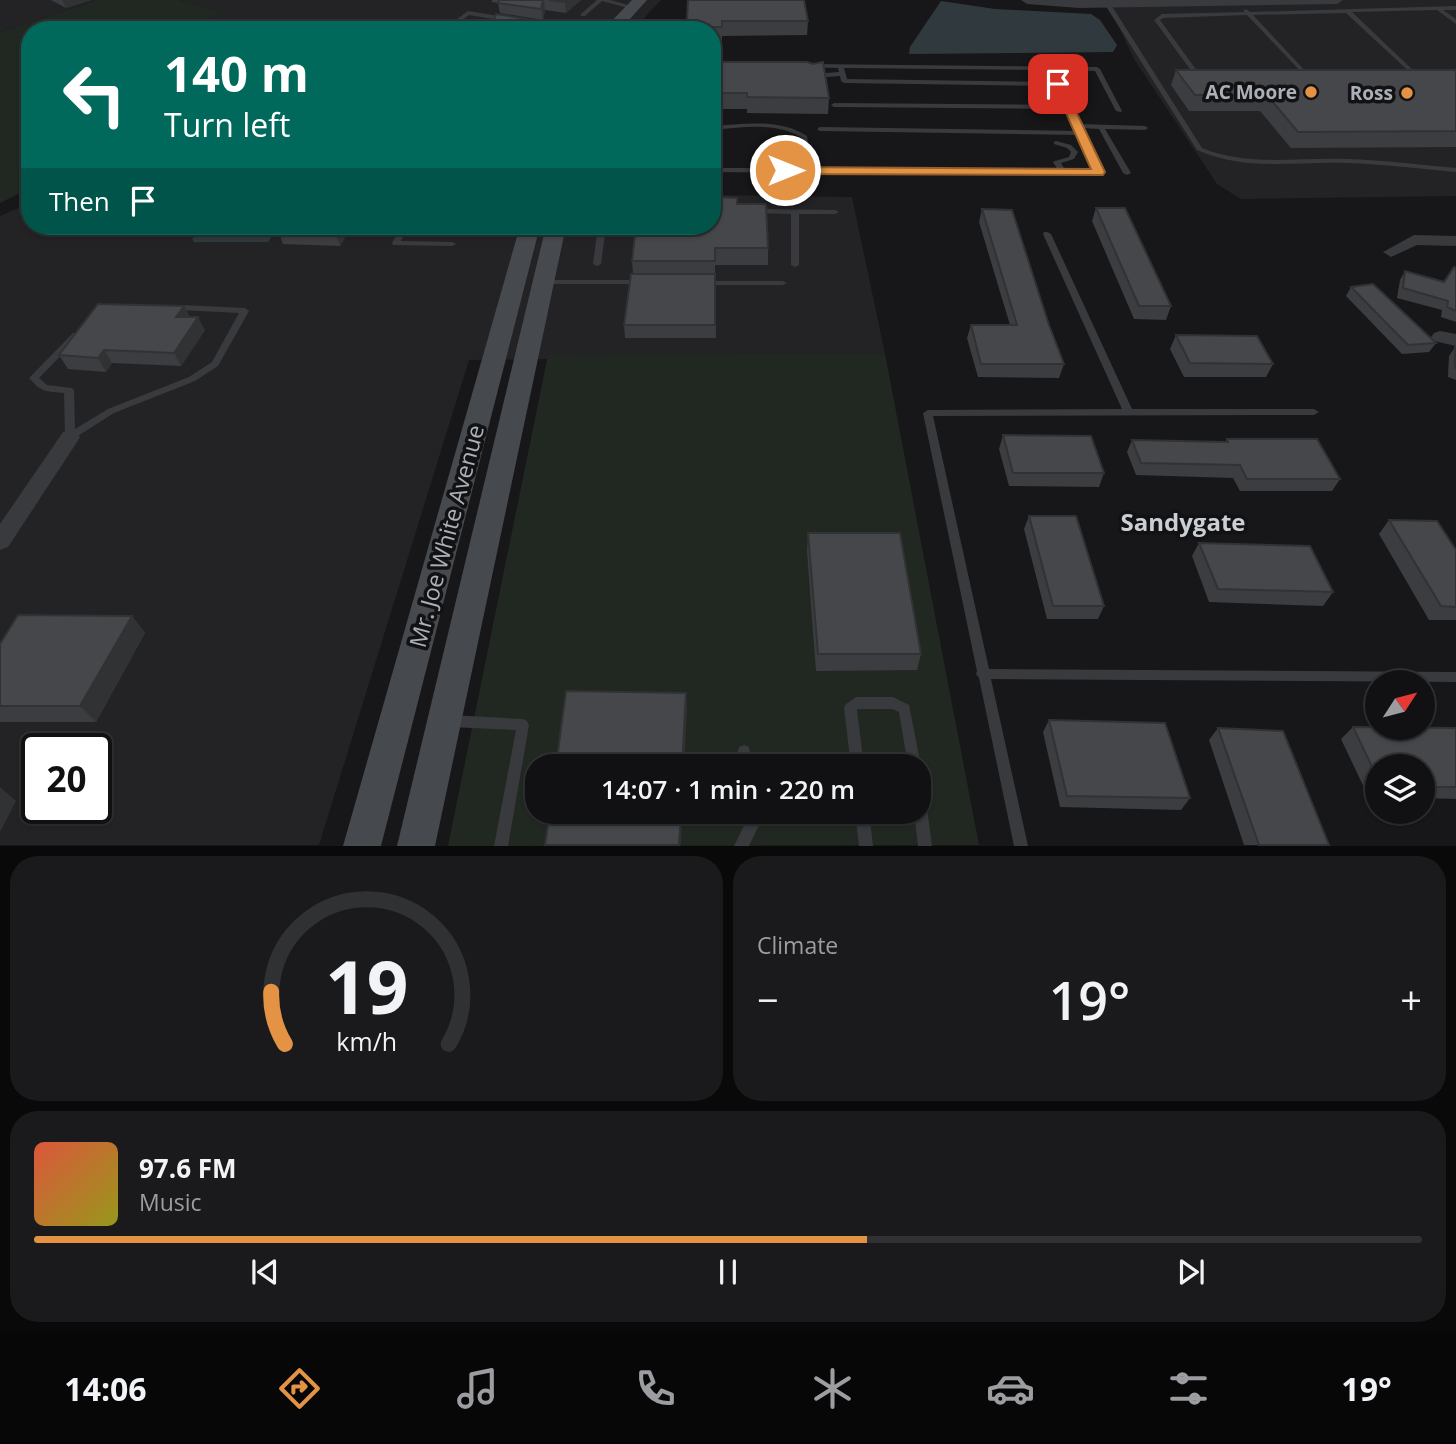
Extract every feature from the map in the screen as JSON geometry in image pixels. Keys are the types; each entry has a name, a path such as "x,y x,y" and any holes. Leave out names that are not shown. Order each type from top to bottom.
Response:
{"main road":[{"path":"622,21 641,6"},
{"name":"Mr. Joe White Avenue","path":"362,845 528,235"},
{"name":"Mr. Joe White Avenue","path":"416,845 554,235"}],"street":[{"path":"1027,0 1337,0"},
{"path":"1391,252 1414,240 1456,241"},
{"path":"0,541 70,437"}],"lane":[{"path":"583,15 602,0 641,6"},
{"path":"1106,2 1199,149 1213,157 1243,161 1347,161 1456,170"},
{"path":"1239,2 1308,78"},
{"path":"1200,80 1157,20 1162,16 1456,8"},
{"path":"1440,10 1456,22"},
{"path":"457,21 468,13 508,19"},
{"path":"1349,13 1415,75"},
{"path":"721,170 1099,172 1051,68"},
{"path":"807,71 1097,69 1119,111"},
{"path":"826,75 842,71"},
{"path":"842,71 844,81 1058,84"},
{"path":"1403,75 1426,74"},
{"path":"1296,78 1320,77"},
{"path":"1189,80 1212,79"},
{"path":"1157,80 1168,80"},
{"path":"835,105 1068,107"},
{"path":"721,128 782,127 797,130 805,137 808,170"},
{"path":"1101,127 1127,173"},
{"path":"820,129 1145,128"},
{"path":"1056,143 1069,146 1075,152 1072,158 1057,162 1064,173"},
{"path":"740,211 835,212"},
{"path":"795,212 795,265"},
{"path":"1047,234 1129,413"},
{"path":"400,235 396,243 452,244"},
{"path":"597,264 601,235"},
{"path":"543,282 649,282"},
{"path":"689,283 783,283"},
{"path":"70,437 111,411 192,379 215,365 245,312 182,308"},
{"path":"70,437 69,390 44,388 34,378 86,325"},
{"path":"1021,845 982,674 928,413 1314,412"},
{"path":"982,674 1456,677"},
{"path":"856,754 850,708 856,703 893,702 905,709 912,754"},
{"path":"446,721 523,725 501,845"},
{"path":"741,845 752,824"},
{"path":"863,824 866,845"},
{"path":"922,824 925,845"}],"shaded area":[{"path":"0,0 98,0 34,21 21,21 21,25 0,32"},
{"path":"98,0 179,0 222,13 201,21 34,21"},
{"path":"179,0 661,0 641,21 200,21 221,13"},
{"path":"1456,0 1456,196 1241,199 1217,184 1134,59 1108,4"},
{"path":"941,1 995,9 1091,14 1100,20 1117,45 1113,52 909,54 910,47"},
{"path":"21,25 21,192 0,203 0,32"},
{"path":"721,195 852,197 885,354 469,360 319,845 0,845 0,216 21,207 21,235 721,235"},
{"path":"202,235 273,235 268,242 194,242 192,238"},
{"path":"885,354 979,845 448,846 548,355"}],"building":[{"path":"499,0 543,0 541,9 498,3"},
{"path":"688,0 804,0 808,21 722,21 721,27 721,21 687,20"},
{"path":"496,14 540,21 494,21"},
{"path":"721,62 823,62 829,98 747,97 747,93 721,93"},
{"path":"1176,70 1456,70 1456,131 1298,132 1267,95 1195,95"},
{"path":"721,197 737,198 737,204 766,204 768,248 715,248 715,261 632,261 635,235 721,235"},
{"path":"1096,208 1125,208 1171,306 1139,306"},
{"path":"982,209 1012,210 1064,364 981,364 971,325 1017,325"},
{"path":"1454,267 1456,311 1447,307 1448,301 1403,288 1405,271 1444,282"},
{"path":"631,274 715,274 715,325 624,325"},
{"path":"1373,284 1436,343 1408,345 1351,287"},
{"path":"98,304 184,306 176,317 198,317 174,353 104,350 98,358 59,355"},
{"path":"1176,335 1257,336 1273,364 1190,363"},
{"path":"1003,435 1091,436 1104,473 1013,473"},
{"path":"1227,439 1317,439 1340,479 1247,479 1240,465 1141,463 1132,440 1228,442"},
{"path":"1029,516 1076,516 1104,606 1053,606"},
{"path":"1389,520 1437,521 1456,550 1456,607 1441,606"},
{"path":"808,533 900,533 921,654 818,654"},
{"path":"1199,543 1310,546 1333,592 1218,589"},
{"path":"18,615 132,616 80,706 0,706 0,644"},
{"path":"566,691 686,693 683,754 558,754"},
{"path":"1049,720 1165,723 1190,798 1067,796"},
{"path":"1353,727 1365,727 1365,740 1435,740 1435,728 1456,728 1456,787 1435,787 1435,754 1366,754"},
{"path":"1218,728 1283,731 1329,845 1259,845"},
{"path":"548,824 680,824 679,845 545,845"}],"place":[{"name":"AC Moore","path":"1311,92"},
{"name":"Ross","path":"1407,93"}],"district":[{"name":"Sandygate","path":"1183,521"}],"route":[{"path":"785,170 1099,172 1058,84"}]}
